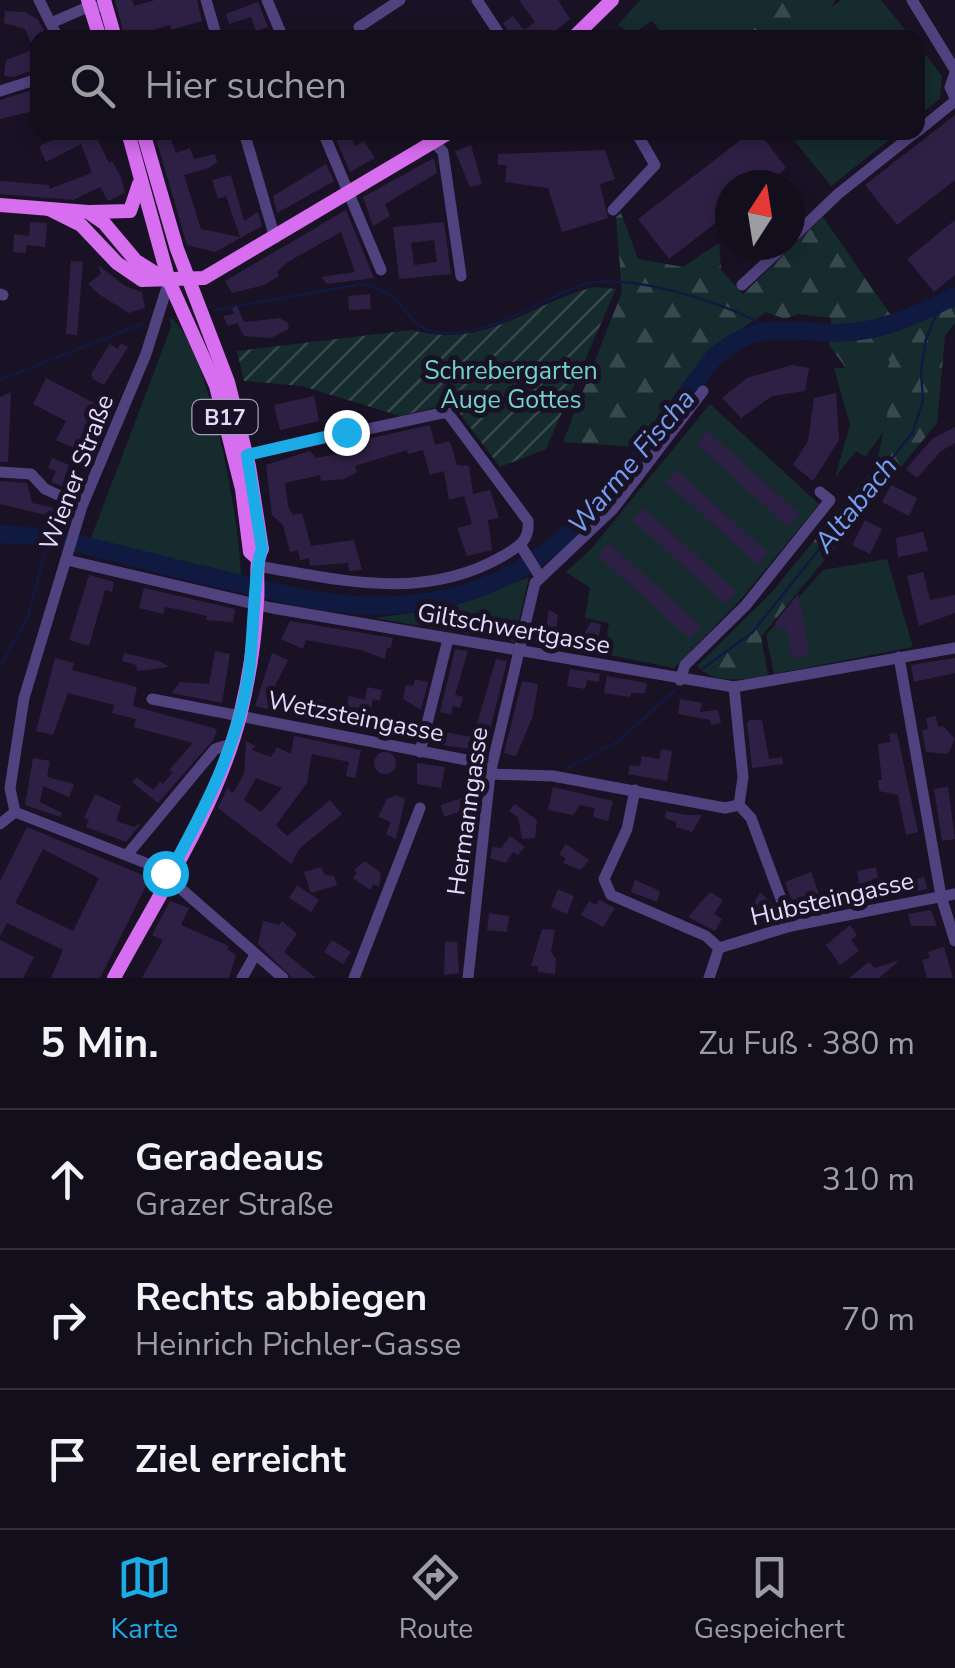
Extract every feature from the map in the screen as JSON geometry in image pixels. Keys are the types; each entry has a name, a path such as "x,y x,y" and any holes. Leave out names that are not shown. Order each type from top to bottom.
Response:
{"main road":[{"path":"581,30 612,0"},
{"path":"97,4 99,30"},
{"path":"97,4 111,30"},
{"name":"B17","path":"130,140 169,281 216,386 242,489 250,552 258,580"},
{"name":"B17","path":"114,978 212,795 231,744 240,716 262,549 247,455 228,382 189,281 145,140"},
{"path":"49,210 81,225 132,275 150,283 189,281 204,278 438,140"},
{"path":"0,205 130,211 140,178"},
{"path":"88,212 104,223 136,261 169,281"}],"street":[{"path":"37,0 54,30"},
{"path":"206,0 215,30"},
{"path":"267,0 280,30"},
{"path":"359,27 400,0"},
{"path":"477,0 497,30"},
{"path":"912,0 955,72 950,88 955,100 925,125"},
{"path":"51,23 97,4"},
{"path":"0,91 30,81"},
{"path":"246,140 274,238"},
{"path":"326,140 381,270"},
{"path":"613,210 655,164 641,140"},
{"path":"805,225 907,140"},
{"path":"435,142 444,152 462,276"},
{"path":"742,286 769,260"},
{"name":"Wiener Straße","path":"15,812 10,788 24,698 82,506 146,354 169,281"},
{"path":"247,455 447,412 528,521 524,550 537,572 563,559 613,509 703,391"},
{"path":"0,472 31,474 45,490 82,506"},
{"path":"680,680 685,664 746,605 830,500 820,492"},
{"name":"Giltschwertgasse","path":"70,550 258,580 448,639 734,687 955,648"},
{"path":"258,580 407,585 462,574 524,550"},
{"name":"Hermanngasse","path":"468,978 491,770 537,572"},
{"path":"420,752 448,639"},
{"path":"899,657 941,896 955,941"},
{"path":"734,687 743,777 739,805 751,818 790,926"},
{"name":"Wetzsteingasse","path":"152,699 420,752 491,770 552,776 725,808 739,805"},
{"path":"127,855 215,748 231,744"},
{"path":"635,790 627,829 604,879 611,895 706,936 719,948 710,978"},
{"path":"354,978 420,808"},
{"path":"0,824 15,812 127,855 168,876 283,978"},
{"name":"Hubsteingasse","path":"719,948 790,926 955,894"},
{"path":"242,978 254,955"}],"green space":[{"path":"640,0 835,0 832,7 841,0 881,0 905,30 659,30 652,21 638,30 617,26"},
{"path":"760,0 821,0 786,30 753,30 745,19"},
{"path":"925,54 942,76 940,99 925,111"},
{"path":"794,140 889,140 831,186"},
{"path":"621,213 638,259 683,267 715,246 715,260 720,260 721,270 743,294 778,260 805,260 805,234 823,217 892,317 955,290 955,323 945,336 937,423 761,637 768,675 721,679 697,666 771,593 876,466 889,406 874,395 890,362 880,350 846,368 829,345 831,318 798,314 785,319 766,312 706,353 636,447 563,442 622,292 616,217"},
{"name":"Schrebergarten Auge Gottes","path":"594,287 616,289 546,449 500,467 452,403 400,416 302,386 244,381 237,351 411,330 463,334 485,330"},
{"path":"170,317 185,335 211,402 237,530 241,590 85,554 171,327"},
{"path":"881,349 890,362 874,395 889,406 884,431 865,457 856,451 835,477 850,425 834,368 846,368"},
{"path":"710,404 819,504 743,597 674,668 604,654 609,623 585,618 590,588 566,572 591,549"},
{"path":"887,559 913,647 774,674 766,635 823,570"},
{"path":"529,577 514,642 374,618 448,608"}],"building":[{"path":"115,0 132,0 134,6 155,0 197,0 202,21 171,30 170,25 152,30 123,30"},
{"path":"519,0 558,0 570,19 556,30 524,30 535,22"},
{"path":"258,2 268,27 256,30 251,17 229,24 226,14"},
{"path":"5,11 25,12 38,20 44,30 30,30 30,40 25,29 4,23"},
{"path":"513,16 524,30 507,30 503,23"},
{"path":"30,51 30,71 4,76 6,60"},
{"path":"30,91 30,112 0,119 0,100"},
{"path":"955,115 955,180 897,225 865,185"},
{"path":"53,140 98,140 121,177 125,193 108,201 100,187 73,200 0,194 0,181 49,185 49,189 92,173 81,144 46,162 39,146"},
{"path":"156,140 171,140 176,153 190,148 194,159 215,154 217,162 209,168 184,175 201,229 240,237 226,196 218,199 212,180 231,175 244,221 258,212 262,226 215,252 187,245"},
{"path":"336,140 352,140 355,146 364,141 375,158 350,172"},
{"path":"741,140 765,140 786,168 715,170 715,224 669,259 638,219"},
{"path":"471,145 482,184 470,187 455,151"},
{"path":"605,150 615,179 600,184 608,218 562,232 548,188 505,182 507,165 498,165 498,154"},
{"path":"434,158 437,173 385,204 390,216 373,226 363,197"},
{"path":"326,164 334,181 277,213 273,196"},
{"path":"346,210 374,278 327,284 321,277 355,272 341,232 286,263 277,272 279,276 264,285 232,293 225,281"},
{"path":"955,220 955,275 934,292 907,259"},
{"path":"30,222 47,223 45,247 26,245 26,253 13,252 14,234 29,236"},
{"path":"444,222 451,274 399,279 393,227","holes":["434,240 437,262 414,265 411,243"]},
{"path":"71,261 83,262 77,335 66,334"},
{"path":"98,265 125,286 142,292 145,308 129,313 100,295 88,284 101,274"},
{"path":"370,294 371,309 349,310 348,296"},
{"path":"237,306 244,322 280,318 288,323 289,329 271,338 244,336 237,323 228,326 223,316 234,314 232,308"},
{"path":"121,343 128,347 104,385 93,379 91,374 110,344 118,349"},
{"path":"792,365 809,368 805,391 772,396 741,418 722,398 747,378"},
{"path":"46,378 98,405 76,449 56,440 66,421 33,404"},
{"path":"11,392 8,462 0,462 0,397"},
{"path":"836,393 839,440 813,481 793,465 808,441 814,398"},
{"path":"314,396 319,421 280,430 274,405"},
{"path":"430,425 435,445 450,441 457,465 469,466 473,494 490,490 499,518 488,520 492,550 467,556 457,528 472,524 464,496 449,500 444,471 430,475 423,450 408,454 407,450 355,466 357,472 344,479 321,481 320,475 285,483 288,506 293,515 302,513 311,546 354,540 362,570 349,571 348,563 310,566 309,558 300,560 298,550 290,552 283,525 272,515 266,465 310,451 316,458 336,454 359,448 358,443 363,440"},
{"path":"955,427 955,443 941,451 917,478 906,469 932,439"},
{"path":"707,431 800,514 788,527 696,444"},
{"path":"52,458 69,465 62,486 51,482 56,471 48,468"},
{"path":"677,470 768,553 758,565 666,482"},
{"path":"0,481 27,483 32,503 60,509 58,518 0,504"},
{"path":"891,485 917,498 909,516 882,502"},
{"path":"644,508 737,592 726,604 632,520"},
{"path":"865,520 882,529 870,554 852,545"},
{"path":"923,532 928,551 898,557 896,538"},
{"path":"609,543 701,626 690,639 598,556"},
{"path":"923,572 930,600 955,595 955,613 919,626 907,576"},
{"path":"89,575 114,582 112,592 105,590 89,646 69,640"},
{"path":"144,588 235,609 233,622 206,620 207,616 165,607 163,614 139,608"},
{"path":"798,594 810,655 792,658 786,628 777,629 775,623"},
{"path":"549,610 558,615 556,629 584,634 591,622 601,624 596,651 543,642"},
{"path":"290,621 393,638 391,648 387,648 385,659 361,650 306,640 303,649 281,639"},
{"path":"455,649 468,651 455,695 463,697 460,708 453,706 451,715 440,712"},
{"path":"215,651 230,654 222,703 172,693 180,682 209,684"},
{"path":"124,653 170,667 137,671 136,665 122,661"},
{"path":"272,653 288,660 271,694 311,711 316,699 325,701 323,710 331,712 329,724 255,706"},
{"path":"55,658 74,663 72,670 137,687 133,706 217,729 214,739 158,803 132,782 137,777 153,790 160,782 163,784 173,772 169,770 193,743 134,727 136,719 112,713 114,705 68,693 53,735 36,731"},
{"path":"955,658 955,673 914,682 911,665"},
{"path":"496,659 507,661 485,751 435,744 437,731 473,737"},
{"path":"570,669 600,674 599,682 587,680 585,689 567,686"},
{"path":"607,676 647,683 645,693 631,693 630,697 604,693"},
{"path":"415,679 428,682 421,710 403,699 406,685 413,686"},
{"path":"522,681 538,684 533,716 516,756 504,753"},
{"path":"367,687 382,690 380,701 373,699 369,717 383,721 381,730 374,732 349,725 352,712 346,710 349,696 365,700"},
{"path":"680,699 702,703 700,712 718,710 721,723 711,725 710,720 678,714"},
{"path":"936,716 938,727 943,726 955,739 948,754 926,752 922,730 928,729 926,718"},
{"path":"762,720 769,759 782,757 783,764 752,768 747,722"},
{"path":"897,733 918,832 906,835 898,795 879,791 878,780 882,780 878,744 891,742 889,734"},
{"path":"294,736 361,750 355,778 346,776 349,762 312,754 307,783 276,825 287,836 330,800 342,814 300,848 291,864 218,808 227,788 233,793 244,774 246,741 255,746 252,750 271,757 277,747 291,754","holes":["256,778 282,788 261,812 244,800"]},
{"path":"661,749 672,751 667,781 628,774 630,765 640,766 642,756 659,759"},
{"path":"385,752 393,755 393,771 385,774 377,771 374,763 377,755"},
{"path":"33,758 50,761 47,777 74,784 69,797 43,786 40,802 62,813 60,817 25,805"},
{"path":"417,763 445,767 441,788 417,784"},
{"path":"553,787 613,801 608,821 593,817 595,808 580,805 573,815 548,810"},
{"path":"948,787 955,839 942,841 934,789"},
{"path":"95,794 121,806 116,821 134,827 142,822 126,842 86,827 89,820 84,818"},
{"path":"396,795 405,799 396,839 386,834 391,822 378,817 387,799"},
{"path":"465,797 476,804 474,830 464,829 467,809 444,817 441,805"},
{"path":"515,804 537,820 535,838 522,839 518,817 509,811"},
{"path":"666,811 702,815 692,832 676,827 676,822 665,818"},
{"path":"27,827 150,878 100,978 51,978 63,950 7,923 0,936 0,881","holes":["43,849 99,878 73,931 15,903"]},
{"path":"510,836 525,847 518,855 513,852 506,863 490,858 492,847 501,848"},
{"path":"566,844 589,860 581,870 563,863 566,859 559,854"},
{"path":"365,861 381,873 379,887 374,884 370,890 353,878 357,873 354,870"},
{"path":"321,867 325,875 334,876 337,885 311,893 304,872"},
{"path":"876,867 878,878 871,879 875,900 851,905 848,892 860,890 857,871"},
{"path":"811,872 821,899 795,909 785,882"},
{"path":"906,876 907,881 924,877 927,889 899,894 896,878"},
{"path":"635,880 660,891 657,902 631,892"},
{"path":"297,885 319,900 311,912 289,898"},
{"path":"558,889 574,896 567,914 551,907"},
{"path":"710,892 723,900 714,914 722,919 715,931 688,917"},
{"path":"760,892 773,905 766,917 750,911"},
{"path":"599,900 615,908 603,927 581,915 589,901 596,905"},
{"path":"170,901 189,908 181,925 229,946 227,949 236,955 229,978 142,978 163,940 152,935"},
{"path":"931,910 937,926 911,926 908,914"},
{"path":"489,913 509,916 507,932 487,930"},
{"path":"263,921 279,925 282,921 297,934 284,952 316,978 292,978 258,944"},
{"path":"850,925 857,935 851,940 859,951 840,965 826,945"},
{"path":"542,929 555,930 551,952 556,959 555,974 538,972 538,966 531,966"},
{"path":"0,940 34,957 23,978 0,978"},
{"path":"332,940 351,952 343,964 324,952"},
{"path":"445,941 457,942 459,973 444,975"},
{"path":"944,947 953,978 927,978 922,960 930,958 928,952"},
{"path":"900,960 879,978 849,978 869,962 875,968"}],"waterway":[{"path":"215,310 362,284 389,295 430,331 462,332 496,323 579,286 622,282 704,300 770,329"},
{"name":"Warme Fischa","path":"0,534 71,542 316,600 359,605 424,602 479,588 527,565 569,533 643,452 714,357 732,344 749,336 781,330 866,330 906,318 955,296"},
{"name":"Altabach","path":"702,669 752,633 913,432 923,400 921,371 926,339 941,303"},
{"path":"0,380 142,324"},
{"path":"0,666 28,617 48,540"},
{"name":"Altabach","path":"567,768 619,741 675,690"}],"route":[{"path":"165,873 168,876 192,834 221,774 248,679 257,605 257,558 262,549 247,455 346,432"}]}
